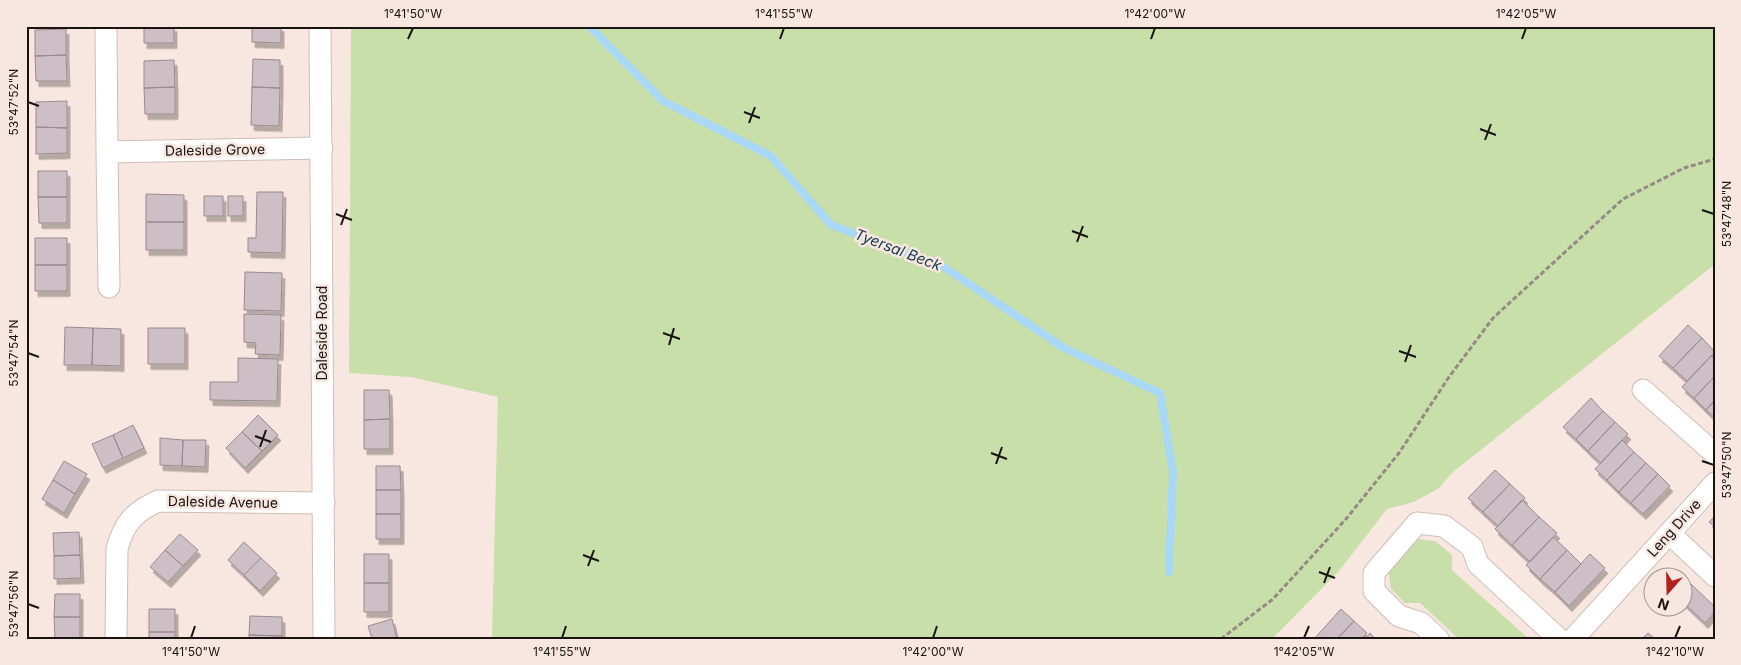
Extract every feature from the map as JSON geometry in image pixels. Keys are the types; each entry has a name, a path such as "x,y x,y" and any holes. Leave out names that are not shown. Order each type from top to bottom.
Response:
{"street":[{"path":"106,26 109,287"},
{"name":"Daleside Road","path":"320,26 324,639"},
{"name":"Daleside Grove","path":"107,152 322,148"},
{"path":"1643,390 1715,454"},
{"name":"Leng Drive","path":"1573,639 1715,483"},
{"name":"Daleside Avenue","path":"116,639 117,549 129,522 140,509 158,501 324,503"},
{"path":"1438,639 1421,623 1399,616 1374,591 1374,573 1417,523 1444,526 1472,547 1478,564 1559,639"},
{"path":"1669,533 1715,576"}],"path":[{"path":"1221,639 1273,599 1346,519 1399,453 1449,377 1493,318 1623,199 1684,168 1715,159"}],"green space":[{"path":"351,26 1715,26 1715,264 1453,472 1439,488 1414,502 1387,509 1339,571 1272,639 492,639 498,397 411,377 349,373"},
{"path":"1417,539 1435,541 1452,555 1452,570 1529,639 1459,639 1420,603 1405,603 1391,589 1388,569"}],"building":[{"path":"144,26 174,26 174,43 144,43"},
{"path":"252,26 281,26 281,43 252,42"},
{"path":"66,29 66,55 35,56 35,30"},
{"path":"66,55 67,81 36,81 35,56"},
{"path":"253,59 280,60 280,88 252,87"},
{"path":"174,60 175,87 144,88 144,61"},
{"path":"175,87 175,114 145,114 144,88"},
{"path":"252,87 280,88 279,126 251,125"},
{"path":"67,101 67,128 36,127 36,102"},
{"path":"36,127 67,128 67,153 36,154"},
{"path":"38,171 67,171 67,197 38,197"},
{"path":"257,192 283,192 282,253 248,252 248,238 256,238"},
{"path":"146,194 184,195 184,222 146,222"},
{"path":"204,196 223,196 223,216 204,216"},
{"path":"228,196 243,196 243,216 228,216"},
{"path":"38,197 67,197 67,223 39,223"},
{"path":"146,222 184,222 184,250 146,250"},
{"path":"35,238 67,238 67,265 35,265"},
{"path":"35,265 67,265 67,291 35,291"},
{"path":"245,272 282,273 281,311 244,310"},
{"path":"244,314 281,315 280,355 255,354 256,343 244,342"},
{"path":"1688,325 1702,338 1673,368 1659,356"},
{"path":"65,327 93,328 92,365 64,365"},
{"path":"93,328 121,329 121,366 92,365"},
{"path":"148,328 185,328 185,364 148,364"},
{"path":"1702,338 1715,352 1687,381 1673,368"},
{"path":"1711,356 1715,360 1715,376 1694,398 1682,387"},
{"path":"238,358 278,359 277,401 210,400 210,382 238,382"},
{"path":"1715,376 1715,400 1706,410 1694,398"},
{"path":"364,390 389,390 390,419 364,420"},
{"path":"1591,398 1603,411 1576,439 1563,427"},
{"path":"1715,400 1715,418 1706,410"},
{"path":"1603,411 1615,422 1588,451 1576,439"},
{"path":"258,415 278,435 262,451 242,432"},
{"path":"390,419 390,449 364,449 364,420"},
{"path":"1615,422 1628,434 1601,463 1588,451"},
{"path":"133,425 144,448 123,458 113,435"},
{"path":"242,432 262,451 245,468 226,448"},
{"path":"113,435 123,458 103,468 92,444"},
{"path":"160,438 183,440 182,466 160,465"},
{"path":"183,440 206,440 205,467 182,466"},
{"path":"1622,440 1634,452 1607,480 1595,469"},
{"path":"1634,452 1646,463 1619,492 1607,480"},
{"path":"64,461 87,474 75,494 53,480"},
{"path":"1646,463 1658,474 1631,503 1619,492"},
{"path":"376,466 400,466 401,490 376,490"},
{"path":"1495,470 1510,484 1483,512 1468,498"},
{"path":"1658,474 1670,486 1643,514 1631,503"},
{"path":"53,480 75,494 64,513 42,499"},
{"path":"1510,484 1525,498 1498,526 1483,512"},
{"path":"376,490 401,490 401,514 376,514"},
{"path":"1522,500 1539,517 1512,545 1495,529"},
{"path":"376,514 401,514 401,539 376,539"},
{"path":"1715,516 1715,527 1709,522"},
{"path":"1539,517 1557,533 1530,562 1512,545"},
{"path":"79,532 80,555 54,556 53,533"},
{"path":"180,534 198,550 183,566 165,550"},
{"path":"1553,537 1567,550 1540,579 1526,565"},
{"path":"244,542 261,558 244,575 228,560"},
{"path":"165,550 183,566 168,582 150,567"},
{"path":"1567,550 1581,564 1555,592 1540,579"},
{"path":"364,554 389,554 389,583 364,583"},
{"path":"1590,554 1605,568 1569,606 1555,592"},
{"path":"80,555 81,578 54,579 54,556"},
{"path":"261,558 277,573 260,591 244,575"},
{"path":"364,583 389,583 389,612 364,612"},
{"path":"1694,587 1715,607 1715,612 1705,623 1694,613"},
{"path":"55,594 80,594 80,617 54,617"},
{"path":"149,609 175,609 175,632 149,632"},
{"path":"1341,609 1354,621 1337,639 1314,639"},
{"path":"250,616 282,617 282,636 249,635"},
{"path":"54,617 80,617 80,639 55,639"},
{"path":"392,619 397,639 372,639 368,626"},
{"path":"1354,621 1367,633 1361,639 1337,639"},
{"path":"149,632 175,632 175,639 149,639"},
{"path":"1370,633 1375,639 1365,639"},
{"path":"1648,633 1655,639 1642,639"},
{"path":"249,635 282,636 281,639 249,639"}],"waterway":[{"name":"Tyersal Beck","path":"589,26 663,101 771,156 831,225 944,267 1064,348 1160,393 1173,472 1169,572"}]}
